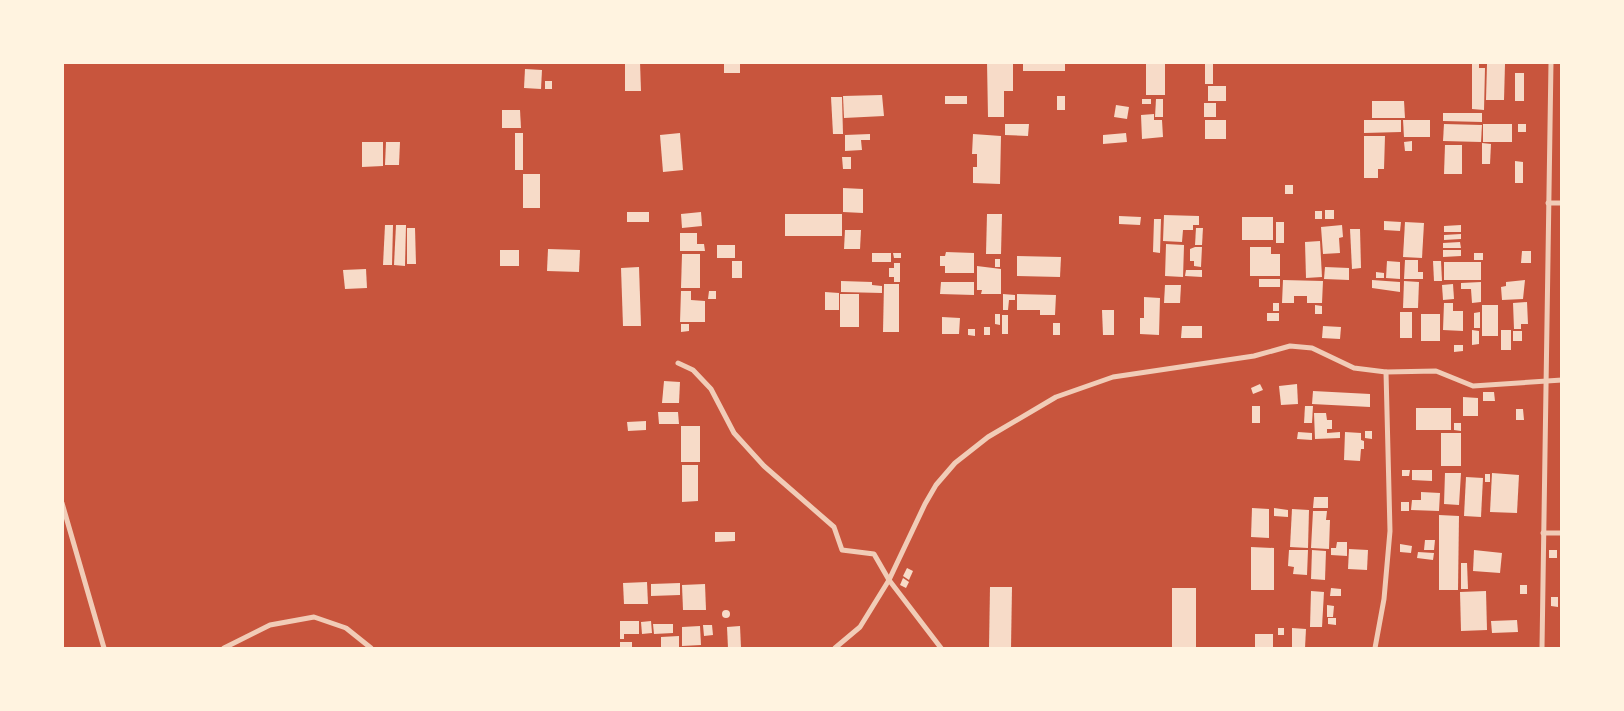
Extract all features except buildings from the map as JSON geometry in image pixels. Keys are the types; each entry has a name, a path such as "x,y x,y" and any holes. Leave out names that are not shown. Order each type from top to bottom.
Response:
{"street":[{"path":"1542,648 1551,62"},
{"path":"1548,203 1562,203"},
{"path":"835,648 860,627 889,580 925,504 936,486 955,464 988,437 1056,397 1113,377 1254,356 1290,346 1312,348 1354,368 1386,372 1436,371 1474,386 1562,380"},
{"path":"678,363 693,370 711,389 734,433 764,466 834,527 842,550 874,554 889,580 940,648"},
{"path":"1374,648 1384,599 1390,530 1386,372"},
{"path":"62,502 104,648"},
{"path":"1544,533 1562,533"},
{"path":"224,648 270,625 314,617 346,628 371,648"}]}
